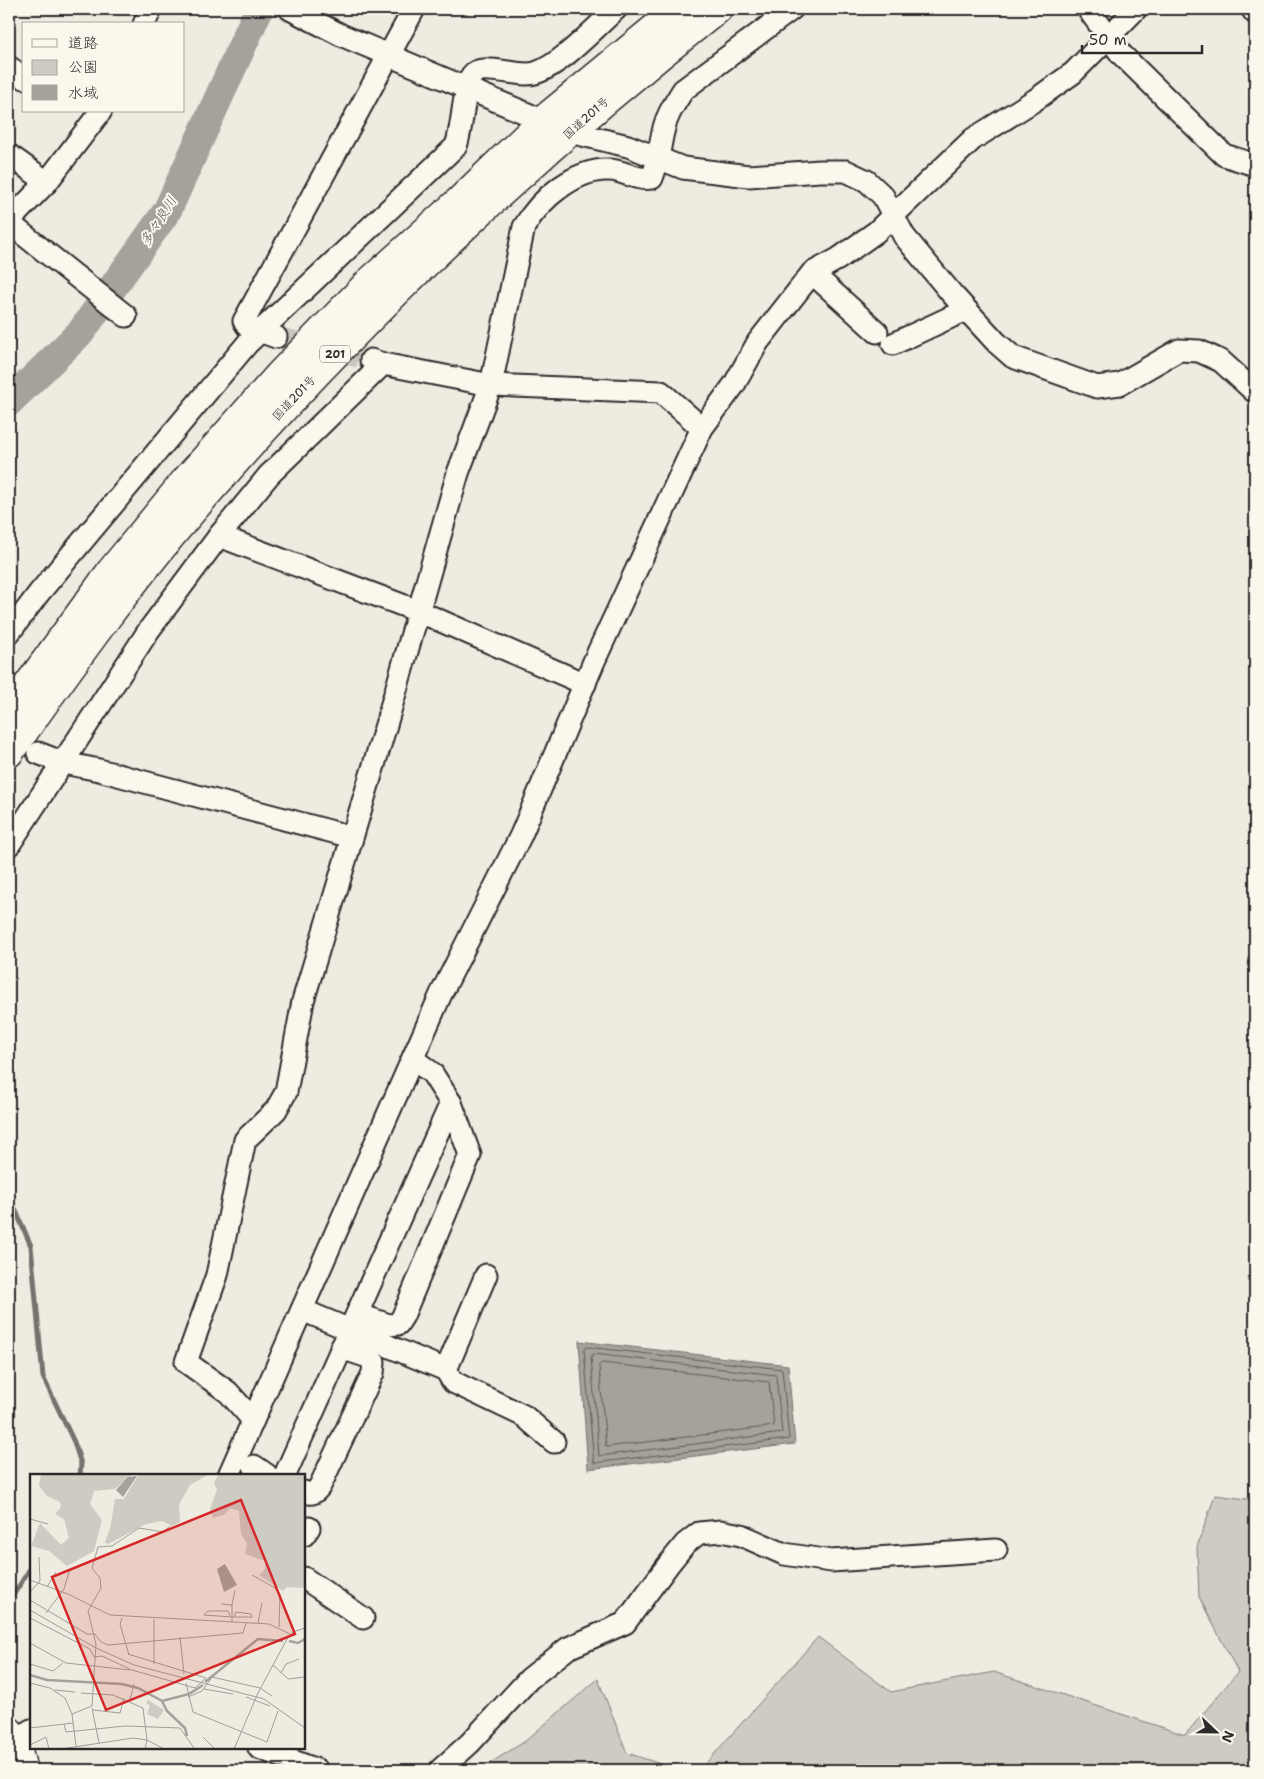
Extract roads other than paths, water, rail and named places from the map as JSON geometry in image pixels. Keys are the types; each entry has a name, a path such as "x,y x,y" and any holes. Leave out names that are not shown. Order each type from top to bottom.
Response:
{"main road":[{"name":"国道201号","path":"9,711 117,564 184,482 279,375 369,282 458,202 543,120 678,9"},
{"name":"国道201号","path":"9,753 76,658 138,578 212,487 290,401 468,224 643,67 718,9"},
{"path":"18,1734 23,1770"}],"street":[{"path":"145,22 151,9"},
{"path":"267,334 248,327 244,321 414,9"},
{"path":"9,633 45,585 267,334 456,146 462,131 468,89 476,70 486,69 518,75 534,74 550,67 616,9"},
{"path":"253,1420 228,1392 186,1362 218,1275 245,1140 276,1110 286,1092 303,1001 458,473 491,384 524,227 531,215 573,178 590,172 611,170 644,179 652,178 660,158 663,130 672,106 683,90 791,9"},
{"path":"1088,9 1121,54 1224,155 1255,165"},
{"path":"229,1474 441,994 521,835 585,684 702,428 734,385 758,342 812,273 838,259 869,237 973,139 1035,100 1073,73 1136,9"},
{"path":"1252,9 1255,13"},
{"path":"292,10 341,35 570,132 628,146 683,168 749,176 820,170 846,171 867,181 883,196 904,236 966,310 1013,357 1097,386 1120,384 1179,350 1199,351 1220,361 1255,392"},
{"path":"9,67 22,77"},
{"path":"100,112 47,182 9,222 126,316"},
{"path":"9,155 47,182"},
{"path":"812,273 885,338 966,310"},
{"path":"9,845 149,630 219,536 269,475 377,362 491,384 661,392 702,428"},
{"path":"219,536 418,611 585,684"},
{"path":"38,753 64,763 99,770 352,836"},
{"path":"349,1330 398,1324 470,1155 451,1103 432,1073 413,1059"},
{"path":"285,1474 451,1103"},
{"path":"446,1370 486,1275"},
{"path":"302,1310 446,1370 453,1382 524,1416 554,1442"},
{"path":"305,1492 309,1494 316,1492 320,1486 373,1373 374,1362 368,1357 349,1330"},
{"path":"440,1770 470,1744 529,1679 568,1648 625,1623 668,1564 685,1544 699,1533 721,1531 741,1535 784,1554 831,1561 996,1550"},
{"path":"305,1579 363,1618"},
{"path":"262,1749 317,1770"}],"water":[{"path":"579,1341 788,1365 795,1444 588,1469"}],"waterway":[{"name":"多々良川","path":"9,402 81,332 167,211 259,9"},
{"path":"9,1195 31,1246 43,1377 74,1442 81,1464 80,1474"},
{"path":"9,1602 30,1569"}],"tunnel":[{"path":"276,337 371,360"}]}
